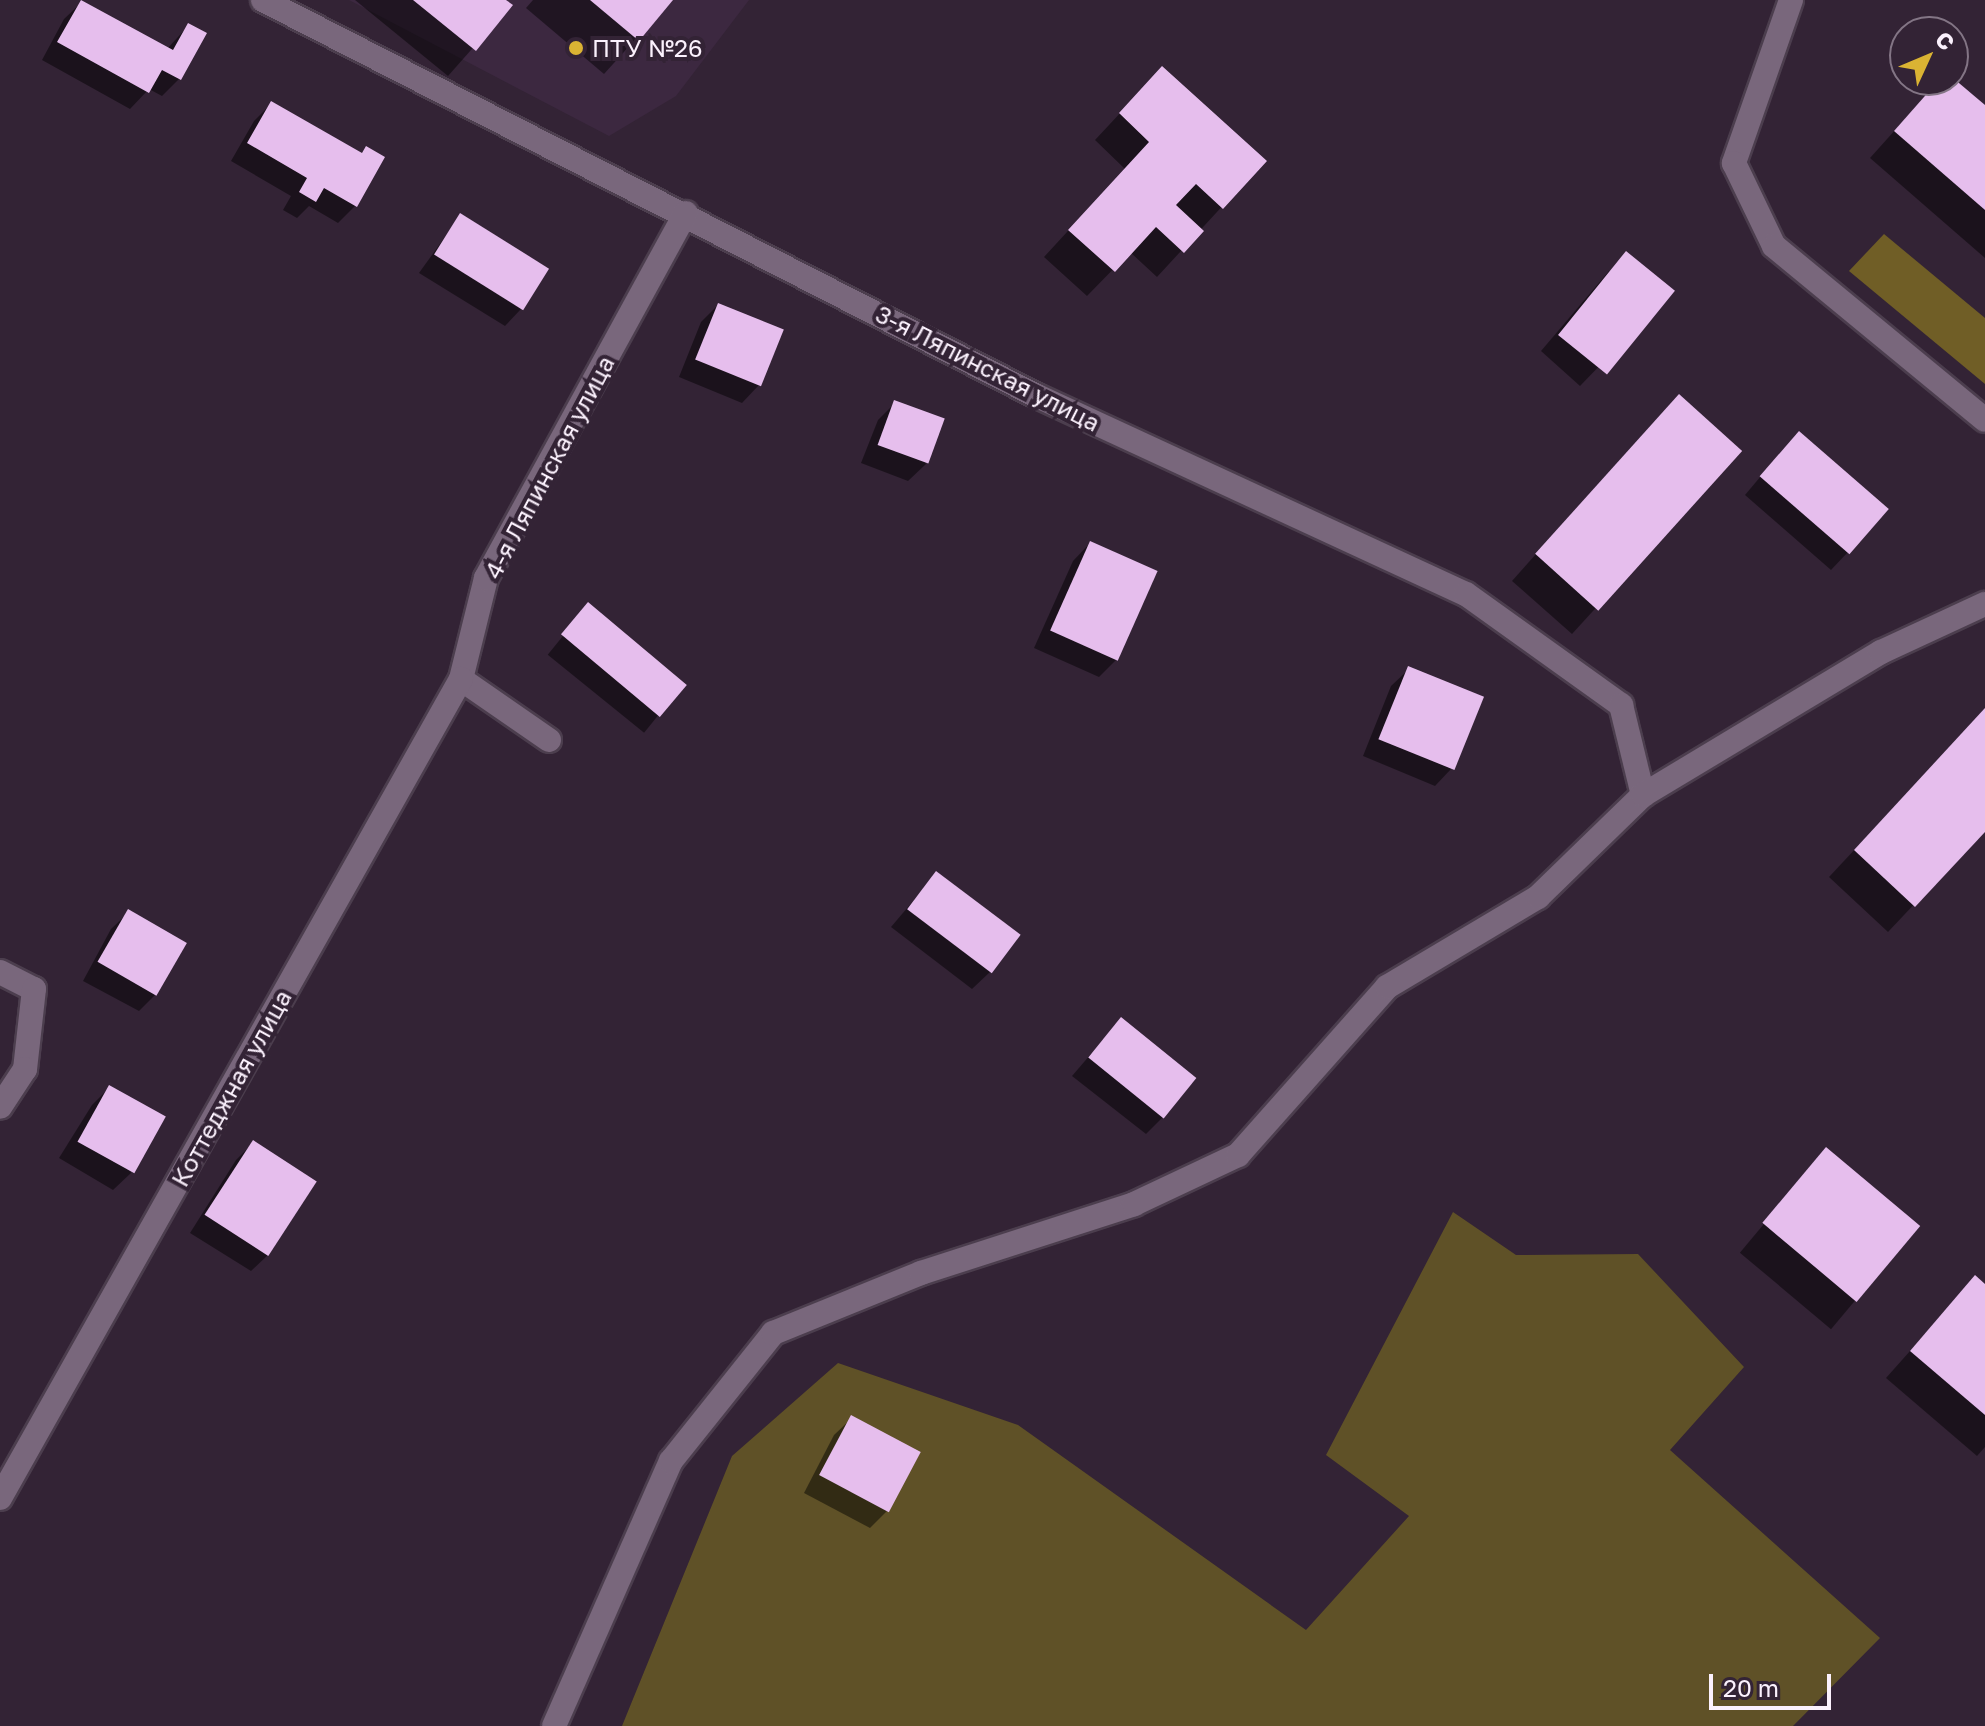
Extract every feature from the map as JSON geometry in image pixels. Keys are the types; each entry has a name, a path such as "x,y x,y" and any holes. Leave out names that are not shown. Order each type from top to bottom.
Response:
{"street":[{"name":"3-я Ляпинская улица","path":"263,0 686,213 1037,396 1466,594 1621,705 1643,795"},
{"path":"1791,0 1734,163 1774,246 1985,420"},
{"name":"4-я Ляпинская улица","path":"461,679 486,578 686,213"},
{"path":"554,1726 671,1461 773,1333 921,1273 1134,1204 1238,1155 1387,987 1538,897 1643,795 1881,652 1985,604"},
{"path":"461,679 549,740"},
{"name":"Коттеджная улица","path":"0,1498 461,679"},
{"path":"0,972 34,989 25,1069 0,1107"}],"shaded area":[{"name":"ПТУ №26","path":"349,0 749,0 676,96 609,136"},
{"path":"1884,234 1985,318 1985,384 1849,271"},
{"path":"1453,1212 1516,1255 1638,1254 1744,1367 1670,1450 1880,1638 1793,1726 622,1726 732,1456 838,1363 1018,1425 1306,1630 1409,1516 1326,1455"}],"building":[{"path":"81,0 173,50 188,23 207,33 181,80 162,70 149,93 57,42"},
{"path":"413,0 506,0 513,5 476,51"},
{"path":"590,0 673,0 639,41"},
{"path":"1162,66 1267,161 1223,209 1196,184 1176,205 1204,231 1184,253 1156,227 1115,272 1068,230 1149,142 1119,113"},
{"path":"1969,92 1985,105 1985,210 1894,131 1925,96 1969,96"},
{"path":"271,101 362,153 366,146 385,157 357,207 324,188 316,202 299,192 307,178 247,143"},
{"path":"460,213 549,269 523,310 434,255"},
{"path":"1626,251 1675,291 1607,375 1558,335"},
{"path":"718,303 784,330 761,386 695,360"},
{"path":"1679,394 1742,451 1598,611 1535,554"},
{"path":"894,400 945,418 928,464 878,445"},
{"path":"1799,431 1889,509 1849,554 1760,476"},
{"path":"1090,541 1158,571 1118,661 1050,631"},
{"path":"588,602 687,685 660,717 561,634"},
{"path":"1408,666 1484,697 1454,770 1378,739"},
{"path":"1985,708 1985,832 1915,907 1854,850"},
{"path":"936,871 1021,935 992,973 907,909"},
{"path":"128,909 187,943 156,996 98,962"},
{"path":"1121,1017 1196,1078 1164,1118 1088,1057"},
{"path":"109,1085 166,1117 134,1173 77,1142"},
{"path":"253,1140 317,1181 268,1256 205,1215"},
{"path":"1826,1147 1920,1226 1857,1302 1762,1223"},
{"path":"1975,1275 1985,1284 1985,1415 1910,1351"},
{"path":"851,1415 921,1452 889,1512 819,1475"}],"place":[{"name":"ПТУ №26","path":"576,48"}]}
